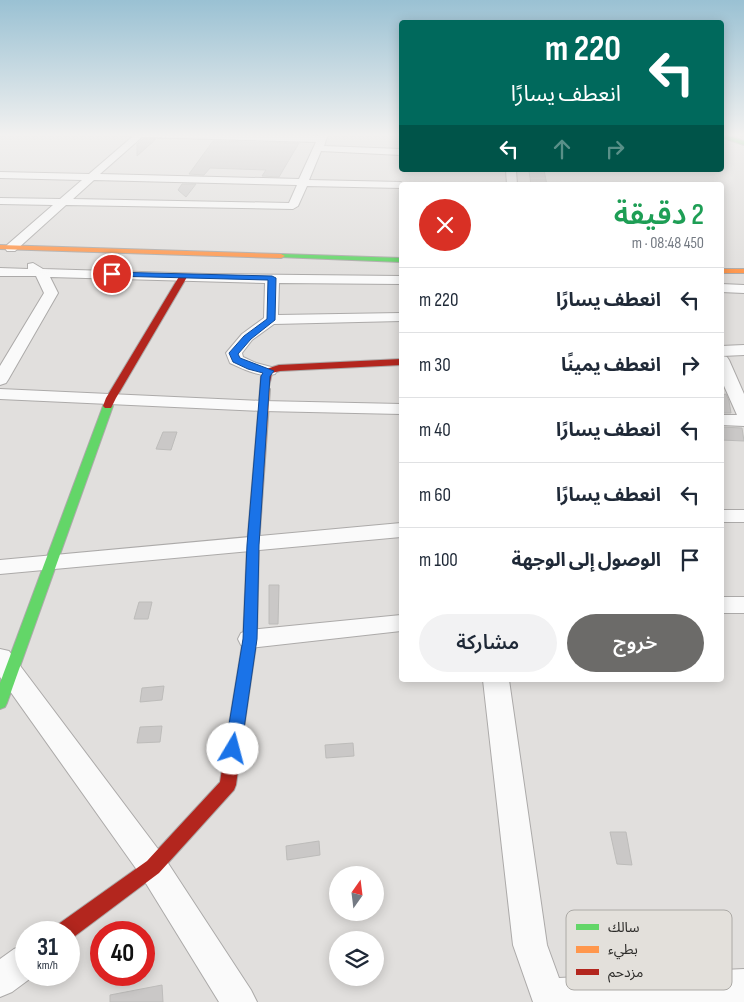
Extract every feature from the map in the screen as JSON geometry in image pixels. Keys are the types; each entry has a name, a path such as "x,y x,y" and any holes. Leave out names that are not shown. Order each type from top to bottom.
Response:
{"street":[{"path":"4,248 87,181"},
{"path":"224,181 399,185"},
{"path":"0,201 293,206 303,183"},
{"path":"4,248 399,260"},
{"path":"0,380 51,293 42,273 4,248"},
{"path":"724,271 744,272"},
{"path":"0,272 399,280"},
{"path":"0,703 6,665 51,562 111,398 183,277"},
{"path":"271,320 272,278"},
{"path":"724,288 744,289"},
{"path":"399,318 271,320 248,337 234,353 236,360 251,367 269,371 279,368 399,362"},
{"path":"724,351 744,350"},
{"path":"724,367 744,413"},
{"path":"79,921 153,867 228,785 250,639 253,545 263,406 266,376 269,371"},
{"path":"0,394 263,406 399,409"},
{"path":"724,420 744,421"},
{"path":"724,516 744,516"},
{"path":"0,568 399,530"},
{"path":"724,605 744,605"},
{"path":"250,639 399,622"},
{"path":"6,665 153,867 240,1002"},
{"path":"496,682 530,945 550,999 703,990"},
{"path":"0,980 15,969"}],"building":[{"path":"530,181 546,182 531,182"},
{"path":"182,184 196,184 186,197 178,190"},
{"path":"724,394 726,394 729,401 731,413 724,413"},
{"path":"724,427 742,428 744,441 724,440"},
{"path":"163,432 177,432 171,450 156,449"},
{"path":"269,585 279,585 278,624 269,624"},
{"path":"139,602 152,602 148,619 134,619"},
{"path":"164,686 162,700 140,702 142,688"},
{"path":"162,726 160,742 137,743 140,727"},
{"path":"353,743 354,756 326,758 325,745"},
{"path":"610,832 626,832 632,865 617,864"},
{"path":"319,841 320,855 287,860 286,846"},
{"path":"162,985 163,1002 110,1002 110,995"}],"traffic: fast":[{"path":"281,256 399,260"},
{"path":"0,703 108,406"}],"traffic: slow":[{"path":"0,247 281,256"},
{"path":"724,271 744,271"},
{"path":"233,749 250,639 253,545 265,389"}],"traffic: jam":[{"path":"108,406 183,277"},
{"path":"265,389 266,376 269,371 279,368 399,362"},
{"path":"79,921 153,867 228,785 233,749"}],"route":[{"path":"112,274 208,278 272,278 271,320 248,337 238,346 234,353 236,360 251,367 269,371 266,376 263,406 253,545 250,639 233,749"}]}
